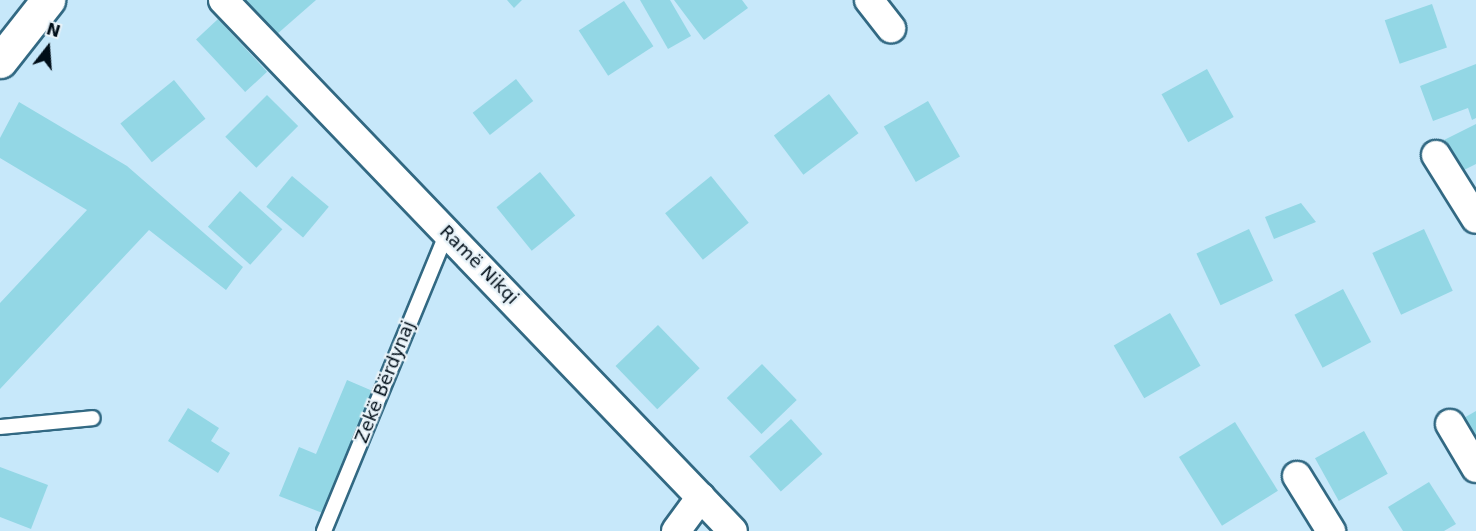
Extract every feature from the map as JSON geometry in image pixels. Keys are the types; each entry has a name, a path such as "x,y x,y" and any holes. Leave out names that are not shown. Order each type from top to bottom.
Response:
{"main road":[{"path":"0,62 48,0"}],"street":[{"name":"Ramë Nikqi","path":"223,0 733,531"},
{"path":"869,0 891,28"},
{"path":"1436,155 1476,219"},
{"path":"1450,424 1476,468"},
{"path":"1298,476 1331,531"},
{"path":"676,531 701,497"}],"lane":[{"name":"Zekë Bërdynaj","path":"324,531 447,232"},
{"path":"0,427 93,418"}],"building":[{"path":"231,0 316,0 268,42"},
{"path":"507,0 522,0 514,8"},
{"path":"640,0 670,0 691,36 668,49"},
{"path":"674,0 742,0 748,8 704,40"},
{"path":"624,1 653,46 608,76 579,30"},
{"path":"1432,4 1447,47 1400,64 1385,20"},
{"path":"218,19 267,72 245,92 196,39"},
{"path":"1476,64 1476,118 1472,120 1468,108 1433,121 1420,86"},
{"path":"1207,69 1234,117 1188,142 1162,94"},
{"path":"516,79 533,101 490,135 473,113"},
{"path":"174,80 205,119 152,162 120,123"},
{"path":"829,94 858,133 803,175 774,136"},
{"path":"267,95 298,126 256,168 225,137"},
{"path":"928,101 960,156 916,182 884,126"},
{"path":"19,102 127,166 243,267 226,290 149,230 0,389 0,303 87,210 0,158 0,138"},
{"path":"1476,124 1476,164 1460,172 1444,140"},
{"path":"540,172 575,216 532,251 496,207"},
{"path":"292,176 329,207 303,237 266,207"},
{"path":"711,176 749,223 703,260 665,213"},
{"path":"240,191 282,229 250,265 208,227"},
{"path":"1301,203 1316,222 1274,239 1265,217"},
{"path":"1249,229 1273,281 1221,305 1196,254"},
{"path":"1424,229 1453,291 1401,315 1372,253"},
{"path":"1343,289 1371,342 1323,368 1294,315"},
{"path":"1170,313 1200,366 1144,398 1114,346"},
{"path":"658,325 700,368 657,409 616,366"},
{"path":"762,364 797,400 761,434 727,398"},
{"path":"347,380 375,392 325,514 279,496 299,447 316,454"},
{"path":"188,408 219,428 211,441 230,453 218,473 168,441"},
{"path":"1476,411 1476,443 1462,419"},
{"path":"791,419 822,454 781,491 749,456"},
{"path":"1235,422 1278,491 1222,526 1179,457"},
{"path":"1364,431 1388,474 1339,501 1315,458"},
{"path":"0,467 48,485 31,529 0,517"},
{"path":"1429,482 1456,524 1444,531 1403,531 1388,507"}]}
